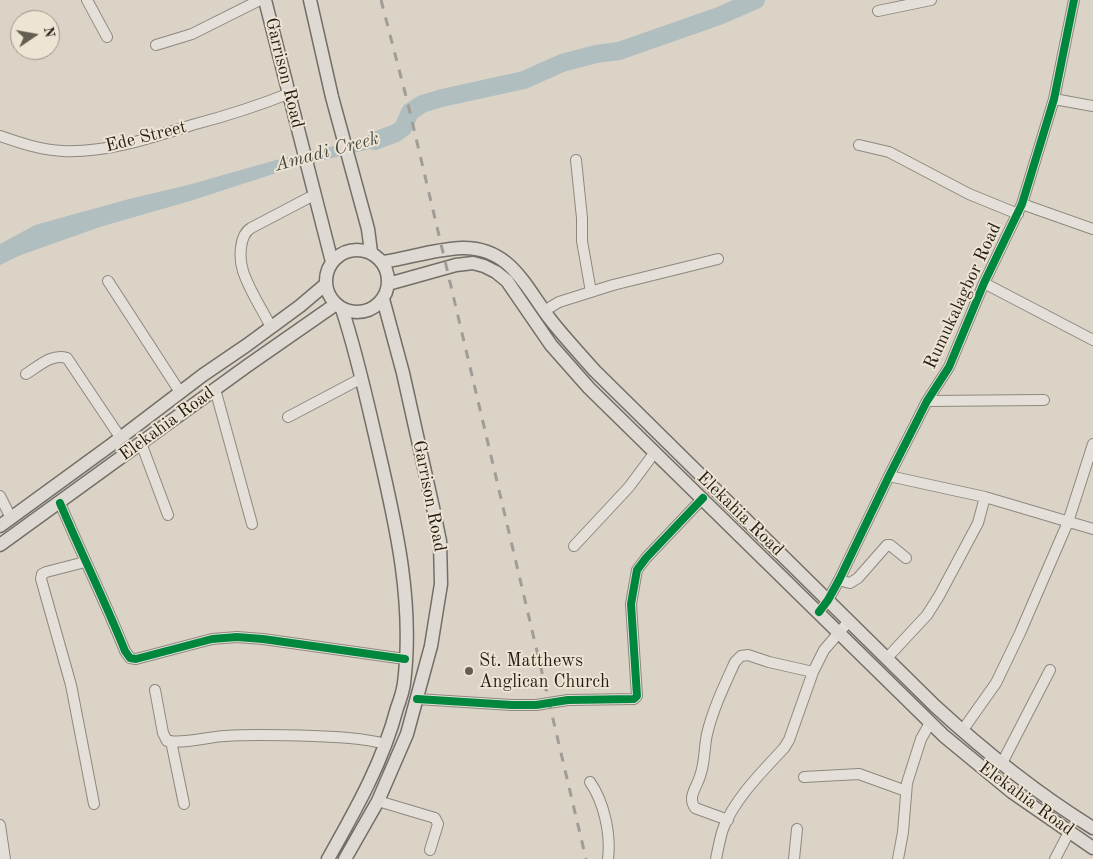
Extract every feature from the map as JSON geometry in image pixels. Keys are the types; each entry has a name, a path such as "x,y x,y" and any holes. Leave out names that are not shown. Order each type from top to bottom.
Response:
{"main road":[{"name":"Garrison Road","path":"265,0 290,93 308,175 332,262"},
{"path":"310,0 340,125 368,229 371,252"},
{"name":"Elekahia Road","path":"383,262 463,248 490,252 513,268 570,344 595,371 962,731 1030,785 1092,823"},
{"path":"361,249 371,252 383,262 386,269 388,284 383,299 378,305 364,312 349,312 331,298 326,284 326,276 332,262 340,254 361,249"},
{"name":"Elekahia Road","path":"388,284 456,265 472,263 496,272 507,281 538,328 563,359 930,723 1012,792 1093,848"},
{"name":"Elekahia Road","path":"0,526 180,392 300,306 326,284"},
{"name":"Garrison Road","path":"345,859 378,801 404,741 431,646 441,584 440,541 403,374 383,299"},
{"path":"328,859 363,795 386,744 404,684 408,614 401,558 388,490 362,378 339,306"},
{"name":"Elekahia Road","path":"0,545 215,389 339,306"}],"street":[{"path":"87,0 107,37"},
{"path":"156,45 192,34 260,0"},
{"path":"878,11 931,0"},
{"name":"Rumukalagbor Road","path":"819,612 839,580 927,401 949,367 984,282 1018,214 1054,99 1074,0"},
{"name":"Ede Street","path":"0,136 36,148 61,151 121,146 250,109 290,93"},
{"path":"1054,99 1093,106"},
{"path":"859,145 889,152 969,194 1018,214"},
{"path":"576,160 582,218 582,241 591,292"},
{"path":"271,327 243,271 241,256 242,238 245,231 314,195"},
{"path":"1022,204 1093,230"},
{"path":"544,311 559,302 591,292 718,259"},
{"path":"108,281 180,392"},
{"path":"984,282 1093,340"},
{"path":"26,374 54,357 67,358 120,437"},
{"path":"288,417 362,378"},
{"path":"215,389 252,524"},
{"path":"927,401 1044,400"},
{"path":"141,443 168,515"},
{"path":"962,731 996,683 1009,658 1068,522 1093,444"},
{"path":"574,546 617,501 655,452"},
{"path":"889,476 985,497 1093,529"},
{"path":"0,496 11,518"},
{"path":"887,658 927,615 939,596 978,523 985,497"},
{"path":"417,699 512,705 542,704 568,700 634,699 637,696 631,604 637,570 703,498"},
{"path":"60,503 85,562 98,585 125,651 133,659 212,639 237,637 406,659"},
{"path":"839,580 850,583 858,578 887,545 890,545 906,558"},
{"path":"85,562 46,572 42,574 41,579 71,685 94,804"},
{"path":"716,859 721,835 728,820 743,795 789,740 813,672 824,650 849,621"},
{"path":"728,820 695,808 692,802 693,792 700,776 703,752 713,714 735,662 741,656 748,655 813,672"},
{"path":"1002,764 1050,670"},
{"path":"155,690 163,733 167,741 176,742 221,736 265,734 346,738 386,744"},
{"path":"898,859 903,832 906,791 912,762 930,723"},
{"path":"171,741 184,804"},
{"path":"804,777 854,773 906,791"},
{"path":"590,782 597,792 604,816 609,849 608,859"},
{"path":"378,801 435,818 438,824 430,850"},
{"path":"0,825 5,859"},
{"path":"794,859 797,829"},
{"path":"1055,859 1069,832"}],"water":[{"path":"395,131 397,135 374,148 295,167 190,201 100,227 21,255 0,265 0,244 35,225 276,160"}],"waterway":[{"name":"Amadi Creek","path":"375,141 396,133 403,128 410,112 422,104 524,80 562,63 596,54 619,51 719,16 756,0"}],"railway":[{"path":"381,0 408,104 586,859"}],"cycle path":[{"path":"819,612 839,580 927,401 949,367 984,283 1022,204 1054,99 1074,0"},
{"path":"417,699 512,705 536,705 568,700 634,699 637,696 631,604 637,570 703,498"},
{"path":"60,503 125,651 130,658 136,659 212,639 237,637 405,659"}],"place":[{"name":"St. Matthews Anglican Church","path":"469,671"}]}
